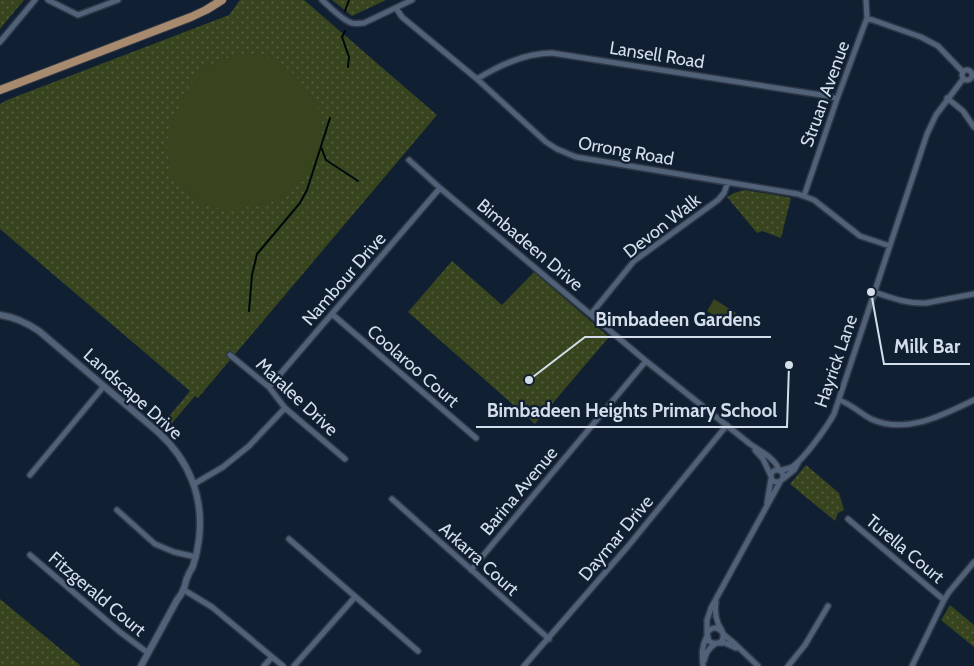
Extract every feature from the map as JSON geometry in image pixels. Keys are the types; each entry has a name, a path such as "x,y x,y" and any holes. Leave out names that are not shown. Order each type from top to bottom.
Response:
{"main road":[{"path":"0,90 192,17 222,0"}],"street":[{"path":"0,42 35,0"},
{"path":"48,0 78,15 118,0"},
{"path":"322,0 351,23 364,23 412,0"},
{"name":"Struan Avenue","path":"804,196 867,18 865,0"},
{"name":"Orrong Road","path":"396,8 402,17 477,79 546,142 566,154 792,192 814,200 860,236 890,246"},
{"path":"867,18 921,37 938,46 963,72 963,79 971,79 972,70 963,72"},
{"name":"Lansell Road","path":"477,79 527,56 552,53 828,96 837,99"},
{"name":"Hayrick Lane","path":"703,664 703,642 707,635 707,620 711,608 766,506 782,481 794,470 834,414 927,134 947,98 963,79"},
{"path":"947,98 963,111 974,127"},
{"name":"Bimbadeen Drive","path":"409,160 646,361 774,462 780,470"},
{"name":"Devon Walk","path":"591,314 634,261 718,200 724,193 728,182"},
{"name":"Nambour Drive","path":"270,387 440,188"},
{"path":"874,292 901,301 918,303 974,294"},
{"name":"Coolaroo Court","path":"332,314 476,438"},
{"name":"Landscape Drive","path":"0,315 24,322 39,331 165,439 188,470 194,484 199,508 200,529 196,557 184,590 176,600 141,666"},
{"name":"Maralee Drive","path":"230,355 270,387 285,408 345,459"},
{"name":"Barina Avenue","path":"471,570 646,361"},
{"path":"30,475 104,386"},
{"path":"838,400 848,403 870,419 893,425 921,422 940,416 974,400"},
{"path":"194,484 223,467 249,446 285,408"},
{"name":"Daymar Drive","path":"524,666 629,545 727,425"},
{"name":"Bimbadeen Drive","path":"750,444 763,459 771,477"},
{"name":"Hayrick Lane","path":"780,470 790,468 801,458"},
{"path":"774,470 780,470 784,474 782,481 775,482 771,477 774,470"},
{"name":"Hayrick Lane","path":"766,506 771,477"},
{"name":"Arkarra Court","path":"392,499 549,639"},
{"path":"117,510 155,544 174,552 196,557"},
{"name":"Turella Court","path":"848,520 944,600"},
{"path":"289,539 418,652"},
{"name":"Fitzgerald Court","path":"30,555 120,632 148,653"},
{"path":"912,666 944,600 974,562"},
{"path":"184,590 212,607 283,666"},
{"path":"294,666 354,596"},
{"path":"717,599 715,610 722,633 722,640 717,644"},
{"path":"788,666 805,645 828,606"},
{"path":"743,653 724,643 717,644 708,641 707,635 710,629 720,630 758,666"},
{"name":"Hayrick Lane","path":"703,664 705,655 710,648 717,644"},
{"path":"264,666 272,657"}],"green space":[{"path":"0,0 24,0 0,29"},
{"path":"240,0 304,0 437,115 198,398 195,396 167,429 162,425 190,391 0,229 0,104 229,15"},
{"path":"332,0 386,0 352,16"},
{"path":"255,54 276,59 294,74 307,89 317,105 322,121 322,142 306,177 273,202 244,208 221,209 202,203 177,185 169,168 167,143 170,125 191,84 207,66 235,55"},
{"path":"744,190 791,198 781,238 762,231 757,233 727,197"},
{"path":"452,261 502,305 534,272 609,337 535,424 408,312"},
{"path":"714,299 736,313 728,325 707,311"},
{"path":"806,465 839,493 844,510 838,513 835,521 790,484"},
{"path":"0,599 81,666 0,666"},
{"path":"950,605 974,625 974,647 941,620"}],"waterway":[{"path":"345,11 349,0"},
{"path":"345,31 342,37 349,57 348,67"},
{"path":"249,311 252,275 257,254 300,203 307,190 330,118"},
{"path":"321,147 326,160 358,181"}],"place":[{"name":"Milk Bar","path":"871,292"},
{"name":"Bimbadeen Heights Primary School","path":"789,365"},
{"name":"Bimbadeen Gardens","path":"529,380"}]}
